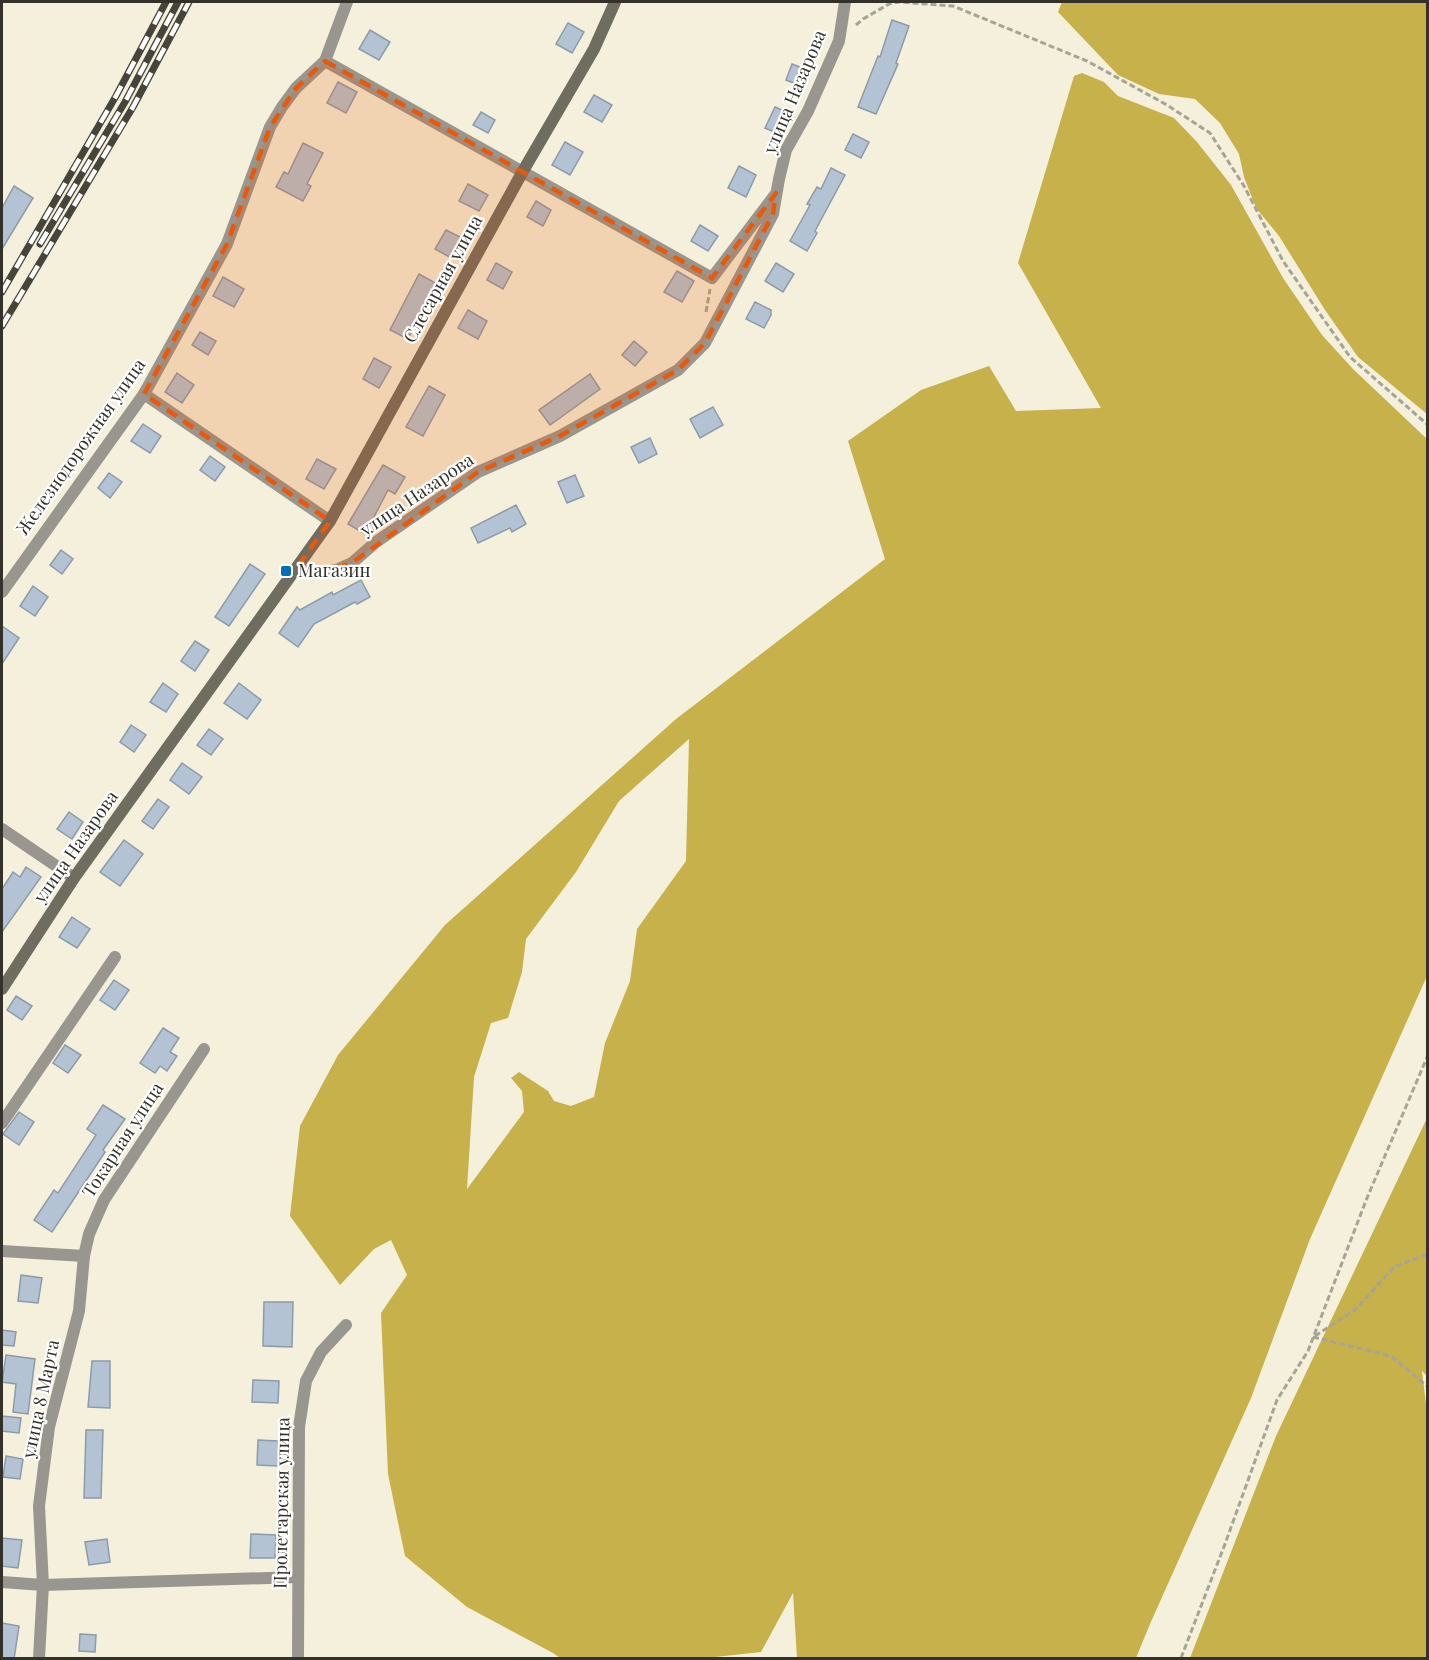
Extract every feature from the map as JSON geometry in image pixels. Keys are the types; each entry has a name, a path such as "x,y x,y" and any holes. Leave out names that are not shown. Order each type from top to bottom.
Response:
{"street":[{"name":"Железнодорожная улица","path":"2,592 144,394 227,244 270,127 296,88 326,62 347,2"},
{"name":"Слесарная улица","path":"295,570 330,521 523,171 594,49 615,2"},
{"name":"улица Назарова","path":"2,989 74,878 295,570 320,573 336,570 352,563 376,542 478,472 560,436 678,370 705,343 773,214 786,150 808,111 839,41 845,2"},
{"path":"326,62 712,278 776,194"},
{"path":"144,394 330,521"},
{"path":"2,829 74,878"},
{"path":"2,1123 115,957"},
{"name":"Токарная улица","path":"84,1256 89,1234 104,1200 204,1049"},
{"path":"2,1251 84,1256"},
{"name":"улица 8 Марта","path":"39,1659 43,1585 39,1506 49,1427 79,1311 84,1256"},
{"name":"Пролетарская улица","path":"298,1659 299,1427 306,1381 321,1352 346,1325"},
{"path":"2,1582 43,1585 298,1577"}],"path":[{"path":"839,41 863,19 889,4 899,2 953,6 1087,61 1167,105 1210,133 1244,186 1284,261 1350,357 1428,425"},
{"path":"1181,1659 1277,1400 1308,1352 1367,1198 1428,1055"},
{"path":"1314,1337 1355,1310 1394,1267 1428,1254"},
{"path":"1314,1337 1391,1356 1428,1387"}],"highlighted area":[{"path":"325,61 712,278 776,193 773,214 705,343 678,370 560,436 478,472 352,563 320,573 295,570 330,521 144,394 227,244 270,127 296,88"}],"shaded area":[{"path":"1062,2 1427,2 1427,414 1358,357 1325,310 1279,236 1256,208 1244,177 1239,154 1220,123 1195,99 1159,94 1118,75 1058,12"},
{"path":"1082,73 1104,82 1118,96 1174,118 1197,142 1231,185 1283,278 1322,335 1353,369 1427,439 1427,976 1310,1239 1251,1398 1136,1658 797,1658 793,1593 761,1652 706,1658 560,1658 467,1607 405,1556 388,1474 381,1313 407,1275 391,1240 374,1249 340,1285 290,1216 300,1126 338,1055 445,925 676,719 885,559 848,441 921,390 989,366 1016,411 1101,408 1018,263 1074,76","holes":["689,739 686,861 637,929 630,981 605,1043 594,1097 571,1106 554,1101 548,1091 519,1072 511,1078 522,1091 524,1112 467,1189 474,1077 491,1023 508,1018 522,972 526,939 576,872 619,801"]},
{"path":"1427,1118 1427,1376 1422,1371 1428,1420 1427,1658 1190,1658 1276,1436"}],"building":[{"path":"892,20 909,26 896,63 898,64 876,114 858,107 878,56 880,57"},
{"path":"568,23 584,32 572,53 556,44"},
{"path":"370,30 390,42 379,60 359,49"},
{"path":"792,64 807,70 801,86 786,80"},
{"path":"338,82 357,92 346,113 327,103"},
{"path":"594,95 612,105 602,122 584,112"},
{"path":"775,107 789,113 779,134 765,128"},
{"path":"481,112 495,120 488,133 473,125"},
{"path":"853,134 869,142 861,158 845,150"},
{"path":"565,142 583,152 570,175 552,165"},
{"path":"303,143 323,153 307,184 311,186 303,201 276,187 284,172 288,174"},
{"path":"739,166 756,175 746,197 728,188"},
{"path":"831,168 845,175 807,251 790,241 810,205 807,204 817,187 821,189"},
{"path":"468,184 488,195 479,211 459,201"},
{"path":"14,186 33,198 2,249 2,208"},
{"path":"536,201 551,210 543,226 527,217"},
{"path":"700,225 718,236 708,251 691,241"},
{"path":"446,230 464,239 453,259 435,249"},
{"path":"496,263 512,272 503,289 487,280"},
{"path":"776,263 794,274 783,292 765,281"},
{"path":"677,271 694,281 682,302 664,292"},
{"path":"419,274 439,285 427,306 425,305 408,339 390,330"},
{"path":"223,277 244,289 234,307 213,296"},
{"path":"755,302 771,310 771,315 764,328 746,319"},
{"path":"468,310 487,321 478,339 458,328"},
{"path":"200,332 216,341 208,355 192,345"},
{"path":"634,341 647,352 635,366 622,355"},
{"path":"374,358 391,367 379,388 363,379"},
{"path":"177,373 194,385 182,403 165,392"},
{"path":"590,374 600,389 550,425 539,410"},
{"path":"429,386 445,395 423,436 406,427"},
{"path":"713,407 723,425 700,438 690,419"},
{"path":"143,424 161,436 150,453 131,441"},
{"path":"650,438 657,454 639,463 631,447"},
{"path":"210,456 225,467 215,481 200,470"},
{"path":"317,459 336,469 324,489 306,479"},
{"path":"383,465 405,477 395,494 388,490 365,534 348,524"},
{"path":"109,473 122,482 110,498 98,488"},
{"path":"575,475 584,496 567,503 558,482"},
{"path":"516,505 526,524 512,532 510,528 478,543 471,528"},
{"path":"61,550 73,559 62,574 50,565"},
{"path":"250,564 265,574 229,626 215,617"},
{"path":"361,580 370,597 357,604 355,602 314,624 298,647 279,633 297,607 300,610 332,592 333,595"},
{"path":"33,586 48,597 35,616 20,606"},
{"path":"2,626 19,638 2,664"},
{"path":"195,641 209,650 195,671 181,661"},
{"path":"163,683 178,694 166,712 150,702"},
{"path":"239,683 261,700 247,719 224,703"},
{"path":"131,725 146,735 134,752 120,742"},
{"path":"209,729 223,739 211,755 197,745"},
{"path":"182,763 202,777 189,794 170,780"},
{"path":"158,799 169,807 153,829 142,821"},
{"path":"69,812 83,822 72,839 57,829"},
{"path":"124,840 143,854 120,886 100,872"},
{"path":"26,867 41,877 2,932 2,889 13,872 20,877"},
{"path":"72,917 90,929 77,948 59,937"},
{"path":"114,980 129,990 115,1010 100,1000"},
{"path":"16,996 32,1006 22,1020 7,1010"},
{"path":"163,1028 179,1038 170,1052 177,1056 167,1071 160,1066 155,1073 140,1063"},
{"path":"65,1045 81,1055 68,1073 53,1063"},
{"path":"103,1105 125,1119 52,1232 34,1220 54,1190 58,1193 96,1135 87,1129"},
{"path":"19,1112 34,1122 19,1145 3,1134"},
{"path":"21,1275 42,1278 38,1303 18,1301"},
{"path":"264,1302 293,1302 292,1347 263,1346"},
{"path":"2,1330 16,1332 14,1346 2,1345"},
{"path":"6,1355 35,1359 28,1414 13,1412 16,1384 2,1382"},
{"path":"92,1361 110,1361 110,1408 88,1407"},
{"path":"253,1380 279,1381 278,1403 252,1402"},
{"path":"2,1416 21,1418 19,1433 2,1431"},
{"path":"86,1430 103,1430 101,1498 84,1498"},
{"path":"258,1440 278,1441 278,1466 257,1465"},
{"path":"6,1456 23,1459 20,1479 3,1477"},
{"path":"251,1534 276,1535 275,1558 250,1558"},
{"path":"2,1538 22,1540 18,1568 2,1566"},
{"path":"107,1539 110,1562 89,1565 85,1542"},
{"path":"2,1623 19,1626 14,1659 2,1659"},
{"path":"80,1634 96,1635 95,1652 79,1651"}],"railway":[{"path":"2,292 116,96 166,2"},
{"path":"40,244 125,102 178,2"},
{"path":"2,326 133,107 189,2"}],"place":[{"name":"Магазин","path":"286,571"}]}
